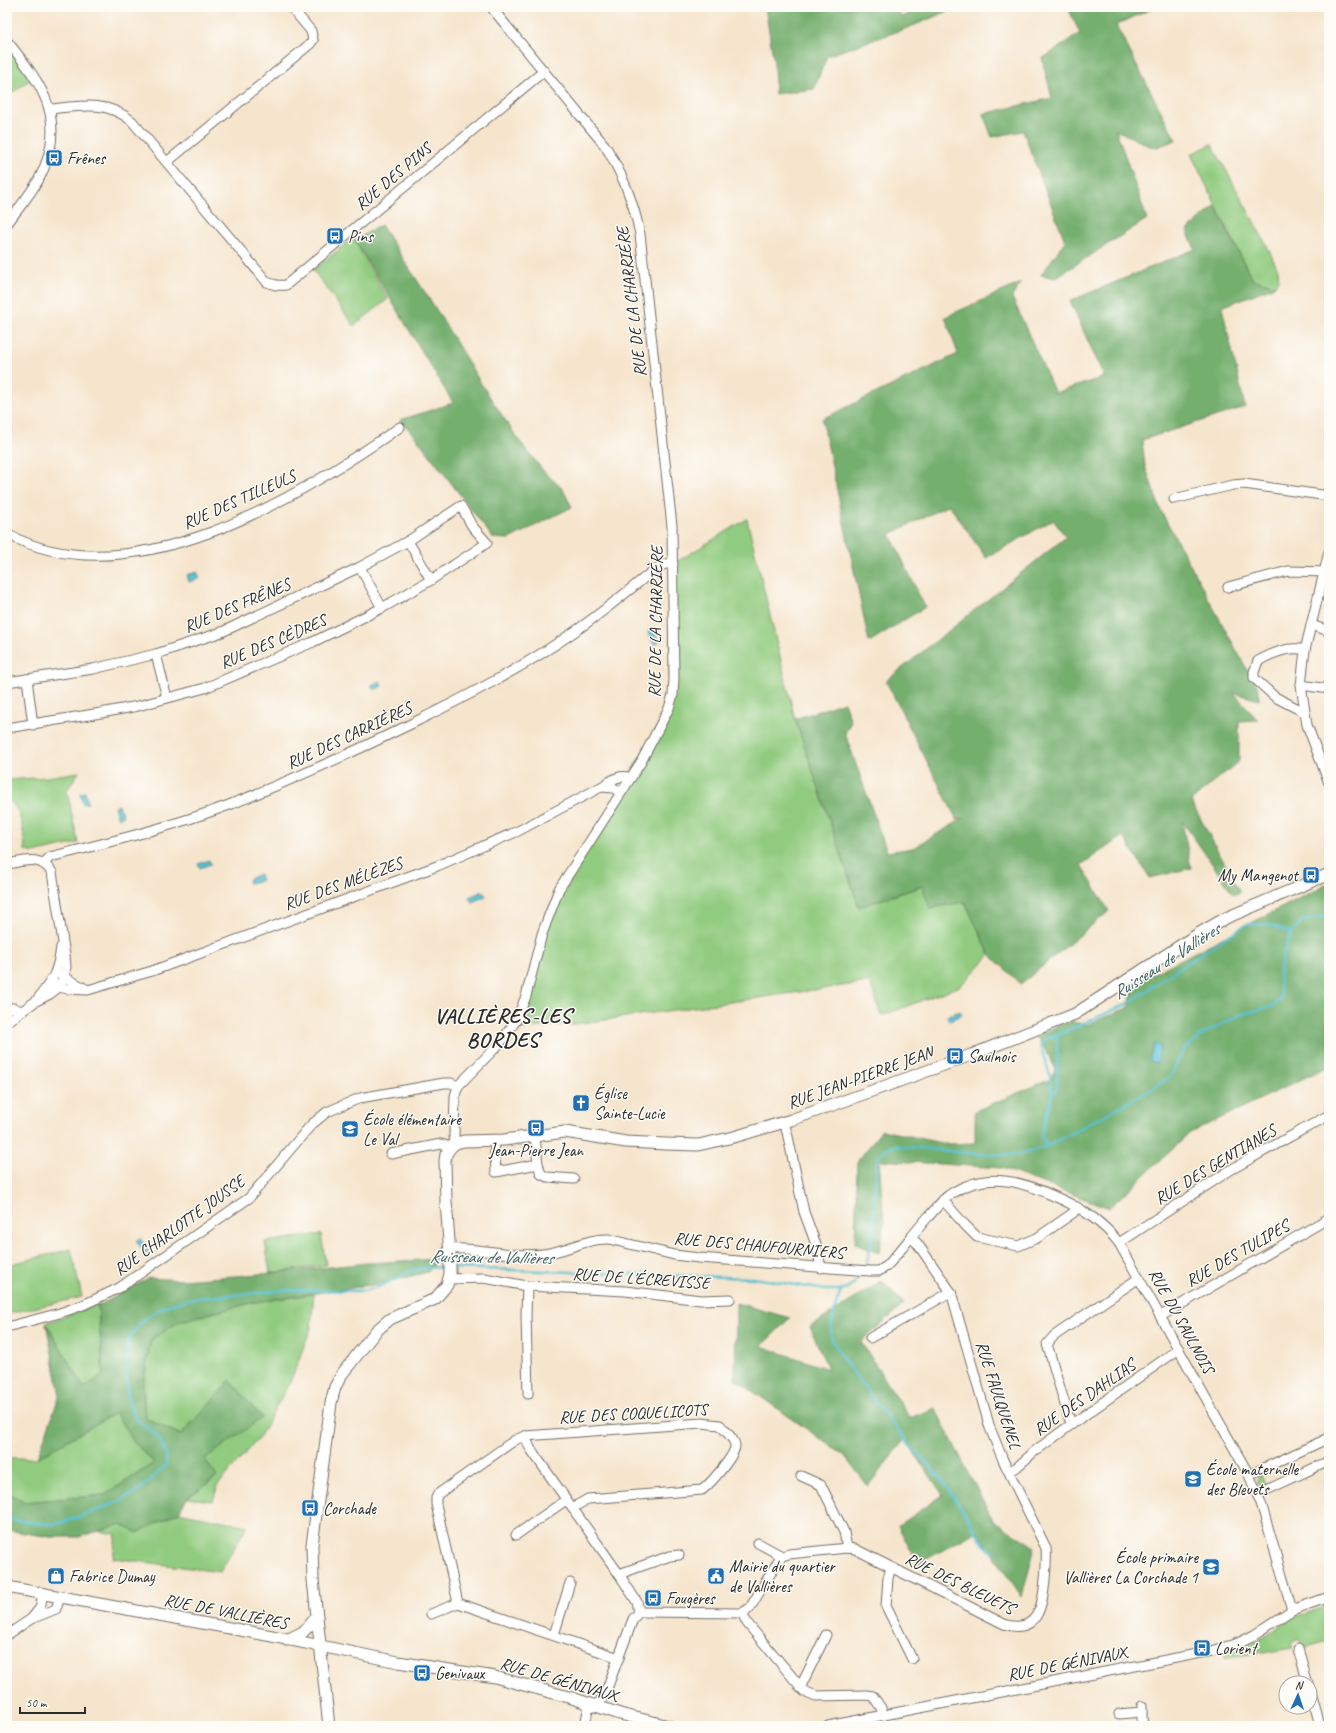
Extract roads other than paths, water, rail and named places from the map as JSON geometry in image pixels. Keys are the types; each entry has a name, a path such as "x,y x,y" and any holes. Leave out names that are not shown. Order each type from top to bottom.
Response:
{"main road":[{"name":"RUE JEAN-PIERRE JEAN","path":"454,1145 464,1141 494,1141 565,1132 629,1142 698,1145 715,1142 784,1122 971,1055 1075,1014 1198,934 1226,918 1329,874"},
{"path":"328,1726 312,1565 313,1531 331,1403 335,1387 348,1365 384,1323 399,1314 435,1300 447,1285 449,1277 450,1252 445,1181 446,1154 454,1145"},
{"name":"RUE DE VALLIÈRES","path":"7,1588 320,1647"},
{"path":"287,1640 303,1632 317,1617"},
{"name":"RUE DE GÉNIVAUX","path":"320,1647 398,1662 495,1677 545,1690 620,1714 669,1726"}],"street":[{"path":"167,162 310,44 313,40 311,31 291,7"},
{"name":"RUE DE LA CHARRIÈRE","path":"458,1086 495,1049 514,1026 526,996 542,934 559,889 631,778 669,708 673,695 673,564 668,481 641,240 636,212 620,170 606,147 491,7"},
{"path":"7,41 34,76 44,93 50,109 51,134 50,146 44,167 33,188 7,224"},
{"name":"RUE DES PINS","path":"50,109 90,105 114,109 123,114 132,121 267,282 273,285 286,285 544,71"},
{"name":"RUE DES TILLEULS","path":"7,534 24,543 58,553 90,556 124,555 156,549 228,525 291,495 329,474 400,427"},
{"path":"1174,499 1222,487 1244,484 1329,496"},
{"name":"RUE DES FRÊNES","path":"7,682 93,669 156,654 222,632 360,567 408,541 461,506"},
{"name":"RUE DES CÈDRES","path":"7,728 34,725 109,712 167,698 212,685 313,642 382,608 431,580 488,543 472,526 461,506"},
{"path":"408,541 431,580"},
{"path":"1329,552 1326,572 1305,650 1301,685 1307,725 1329,783"},
{"name":"RUE DES CARRIÈRES","path":"44,863 50,857 136,835 227,805 305,774 375,742 466,697 519,668 573,633 654,570 665,564 673,564"},
{"path":"360,567 382,608"},
{"path":"1228,587 1288,571 1326,572"},
{"path":"1311,626 1329,631"},
{"path":"1304,712 1275,697 1254,678 1254,672 1258,661 1274,653 1294,648 1305,650"},
{"path":"156,654 167,698"},
{"path":"27,679 34,725"},
{"path":"1301,685 1329,688"},
{"name":"RUE DES MÉLÈZES","path":"59,987 88,990 152,971 437,866 518,831 615,778 622,776 631,778"},
{"path":"601,787 614,788 620,793"},
{"path":"7,864 37,860 44,863 52,872 66,967 36,1001"},
{"path":"57,976 88,990"},
{"path":"7,1022 21,1011 59,987 57,976"},
{"path":"7,1008 21,1011"},
{"name":"RUE CHARLOTTE JOUSSE","path":"7,1327 44,1318 83,1305 119,1288 249,1198 311,1125 327,1112 360,1098 444,1083 451,1083 458,1086"},
{"path":"391,1154 441,1144 454,1145 455,1096 458,1086"},
{"name":"RUE DES GENTIANES","path":"1120,1243 1232,1169 1329,1115"},
{"path":"784,1122 804,1212 817,1247 821,1268"},
{"path":"535,1136 539,1171 543,1176 574,1179"},
{"path":"494,1141 496,1172 538,1164"},
{"name":"RUE DU SAULNOIS","path":"911,1238 943,1200 966,1186 986,1181 998,1180 1020,1182 1077,1207 1098,1221 1120,1243 1249,1475 1258,1494 1292,1610"},
{"path":"943,1200 977,1237 1018,1246 1037,1238 1073,1213 1077,1207"},
{"name":"RUE DES TULIPES","path":"1161,1316 1329,1218"},
{"name":"RUE DES CHAUFOURNIERS","path":"450,1252 512,1255 542,1254 555,1252 600,1238 609,1238 680,1256 821,1268 879,1271 887,1266 911,1238"},
{"name":"RUE FAULQUENEL","path":"911,1238 917,1243 951,1292 990,1428 1046,1548"},
{"name":"RUE DE L'ÉCREVISSE","path":"449,1277 484,1278 527,1286 625,1291 701,1300 730,1299"},
{"path":"1072,1424 1047,1344 1054,1336 1139,1278"},
{"path":"527,1286 526,1315 528,1394"},
{"path":"870,1338 951,1292"},
{"name":"RUE DES DAHLIAS","path":"1010,1471 1072,1424 1179,1349"},
{"name":"RUE DES COQUELICOTS","path":"516,1535 569,1504 588,1499 702,1490 732,1455 735,1446 733,1440 720,1425 702,1422 525,1436"},
{"path":"458,1603 436,1498 438,1494 515,1440 525,1436 527,1443 619,1574 637,1602 639,1612"},
{"path":"1249,1475 1329,1438"},
{"path":"1258,1494 1329,1461"},
{"path":"801,1476 821,1486 844,1532 847,1548"},
{"path":"585,1726 588,1710 601,1701 633,1619 639,1612 742,1613 750,1608 782,1556 758,1543"},
{"name":"RUE DES BLEUETS","path":"782,1556 788,1554 847,1548 855,1549 1012,1627 1032,1621 1041,1609 1044,1599 1047,1557 1046,1548"},
{"path":"619,1574 670,1556 678,1555"},
{"name":"RUE DES BLEUETS","path":"891,1568 888,1578 886,1606 912,1659"},
{"path":"554,1635 570,1583"},
{"path":"31,1619 40,1608 43,1594"},
{"path":"7,1635 31,1619 56,1609 59,1605 60,1597"},
{"path":"1292,1610 1329,1597"},
{"path":"431,1614 458,1603 619,1658"},
{"name":"RUE DE GÉNIVAUX","path":"828,1726 1212,1651 1238,1643 1254,1635 1292,1610"},
{"path":"742,1613 747,1623 800,1688 808,1694 816,1696 873,1696 881,1708 883,1716"},
{"path":"800,1688 826,1635"},
{"path":"1298,1649 1306,1675"},
{"path":"1119,1714 1142,1709 1144,1726"},
{"path":"1318,1715 1321,1726 1329,1724"}],"water":[{"path":"197,572 200,578 189,582 187,575"},
{"path":"649,630 653,630 660,641 654,645 648,633"},
{"path":"380,681 382,686 374,690 371,685"},
{"path":"85,792 88,803 83,804 80,793"},
{"path":"119,805 123,816 118,818 114,807"},
{"path":"209,860 211,864 200,868 198,864"},
{"path":"260,874 262,880 251,884 248,882 249,879"},
{"path":"483,891 486,896 472,902 469,897"},
{"path":"960,1011 962,1015 949,1021 947,1016"},
{"path":"1154,1044 1161,1045 1157,1063 1149,1061"},
{"path":"140,1238 149,1252 145,1254 136,1241"}],"waterway":[{"name":"Ruisseau de Vallières","path":"864,1269 871,1247 877,1164 879,1156 884,1150 896,1146 991,1155 1020,1154 1048,1146 1152,1089 1171,1076 1184,1049 1203,1034 1239,1015 1273,1006 1281,999 1279,973 1283,954 1291,933 1302,921 1329,915"},
{"name":"Ruisseau de Vallières","path":"1048,1146 1041,1136 1052,1095 1050,1075 1040,1046 1044,1040 1127,1004 1247,924 1271,925 1291,933"},
{"name":"Ruisseau de Vallières","path":"1053,1094 1057,1088 1057,1035"},
{"name":"Ruisseau de Vallières","path":"7,1519 53,1524 70,1520 120,1501 129,1496 147,1483 166,1465 166,1456 162,1444 156,1435 136,1419 130,1406 127,1391 127,1351 129,1338 145,1318 166,1306 189,1299 287,1290 363,1291 381,1286 413,1270 448,1267"},
{"name":"Ruisseau de Vallières","path":"453,1268 754,1278 826,1290 841,1290 847,1288 854,1283 862,1273"},
{"path":"841,1290 834,1311 831,1329 832,1340 845,1362 908,1443 938,1475 955,1498 983,1543 993,1553"}],"place":[{"name":"Frênes","path":"54,158"},
{"name":"Pins","path":"335,236"},
{"name":"My Mangenot","path":"1311,875"},
{"name":"Saulnois","path":"955,1056"},
{"name":"Église Sainte-Lucie","path":"581,1103"},
{"name":"Jean-Pierre Jean","path":"536,1128"},
{"name":"École élémentaire Le Val","path":"350,1129"},
{"name":"École maternelle des Bleuets","path":"1193,1479"},
{"name":"Corchade","path":"310,1508"},
{"name":"École primaire Vallières La Corchade 1","path":"1211,1567"},
{"name":"Fabrice Dumay","path":"56,1576"},
{"name":"Mairie du quartier de Vallières","path":"716,1576"},
{"name":"Fougères","path":"653,1598"},
{"name":"Lorient","path":"1202,1648"},
{"name":"Genivaux","path":"422,1673"}],"district":[{"name":"VALLIÈRES-LES BORDES","path":"503,1028"}]}
